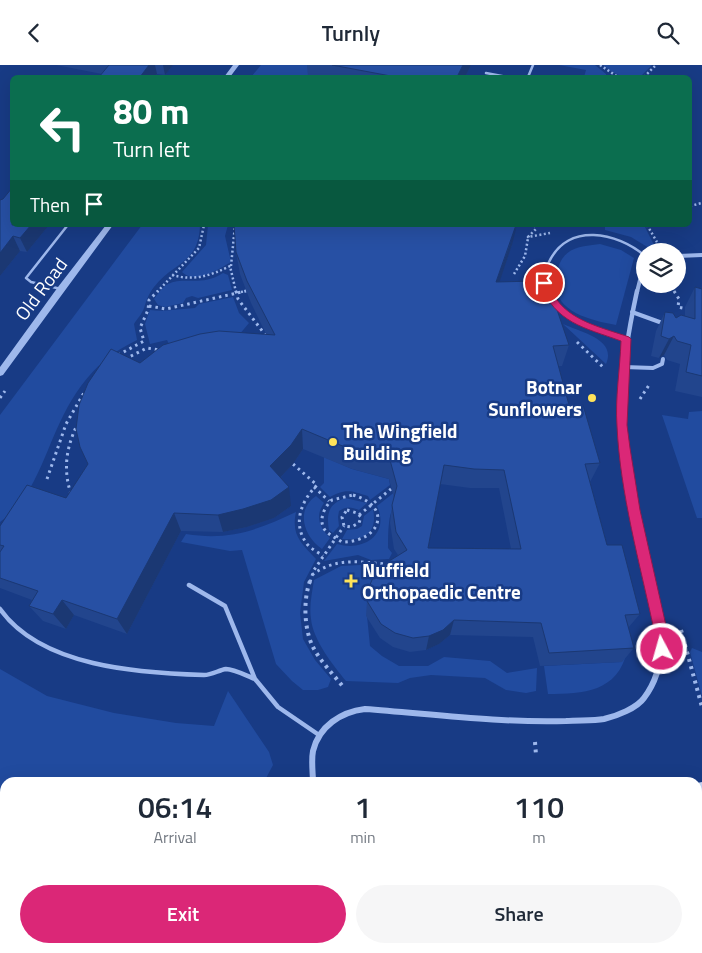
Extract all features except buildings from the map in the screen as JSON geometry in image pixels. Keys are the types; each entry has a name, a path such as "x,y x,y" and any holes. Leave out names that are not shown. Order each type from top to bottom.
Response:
{"street":[{"path":"228,75 236,65"},
{"name":"Old Road","path":"0,373 108,227"},
{"path":"686,256 702,255"},
{"path":"313,777 313,751 319,735 330,723 353,709 534,723 604,719 624,712 643,700 653,684 662,649 660,630 634,510 622,425 626,339 637,293"}],"lane":[{"path":"486,73 496,75"},
{"path":"61,289 31,282 26,278 66,227"},
{"path":"626,339 579,322 562,311 550,298 544,283 553,253 564,242 585,236 620,239 636,249"},
{"path":"632,312 666,325 668,329"},
{"path":"624,367 653,368 662,364 663,359"},
{"path":"189,585 225,606 255,679 278,707 297,722 319,735"},
{"path":"0,609 7,619 46,648 110,668 207,675 227,669 255,679"}],"path":[{"path":"600,65 614,75"},
{"path":"646,75 656,65"},
{"path":"147,348 140,328 149,306 149,300 199,248 204,227"},
{"path":"235,227 232,264 230,266 237,293 250,316 269,339"},
{"path":"648,227 656,243"},
{"path":"514,273 525,256 528,237"},
{"path":"172,275 186,279 204,278 230,266"},
{"path":"149,306 166,309 246,291"},
{"path":"675,293 679,299 678,307 695,311"},
{"path":"686,317 688,309"},
{"path":"115,358 144,341"},
{"path":"122,362 147,348 168,353"},
{"path":"638,405 644,391 651,382"},
{"path":"47,479 66,424 85,391"},
{"path":"73,498 67,484 66,463 78,422"},
{"path":"293,464 317,485 301,506 298,520 308,545 323,556"},
{"path":"314,487 328,501"},
{"path":"359,515 391,489"},
{"path":"353,495 366,499 372,504 378,517 376,527 370,536 357,541 342,542 325,530 322,523 323,510 328,501 338,496 353,495"},
{"path":"344,526 341,518 347,510 359,515"},
{"path":"344,526 351,527 359,523 361,517 359,515"},
{"path":"344,526 335,537 312,575 308,587 306,622 313,647 344,688"},
{"path":"312,575 318,570 338,562 355,560 389,564"},
{"path":"681,631 702,707"},
{"path":"535,743 536,755"}],"shaded area":[{"path":"261,65 315,65 308,75 253,75"},
{"path":"559,65 595,65 606,75 585,75 586,70"},
{"path":"603,65 652,65 642,75 619,75"},
{"path":"141,227 200,227 199,238 190,255 161,279 149,295 143,310 134,324 137,340 105,360 81,386 63,416 29,489 9,515 0,522 0,415"},
{"path":"208,227 227,227 225,236 231,262 207,274 193,277 187,276 182,272 206,245"},
{"path":"605,227 645,227 653,243 641,243 631,237 605,230"},
{"path":"600,244 621,250 634,258 616,325 594,320 572,311 558,296 556,285 557,272 563,257 572,250"},
{"path":"223,273 228,275 232,290 198,298 192,296 186,298 183,303 165,307 158,305 154,299 168,284 180,281 208,280"},
{"path":"233,297 239,313 249,323 233,342 172,350 167,340 150,344 145,324 150,310 167,311 195,308 199,304"},
{"path":"563,324 602,342 608,355 606,364"},
{"path":"702,411 702,518 697,518 662,415 688,419 689,412"},
{"path":"324,457 352,469 389,479 390,485 370,500 368,496 349,491 330,497 320,487 324,483"},
{"path":"396,491 389,526 388,548 392,553 389,559 371,560 358,555 324,561 337,544 356,545 372,539 380,525 377,506"},
{"path":"316,496 324,503 319,517 323,530 330,538 322,549 311,538 304,523 304,516 309,502"},
{"path":"345,498 367,503 359,510 344,508 339,511 339,526 333,533 329,530 328,524 330,510 335,503"},
{"path":"373,509 373,524 368,534 357,539 342,539 347,530 357,529 362,526 364,516"},
{"path":"296,512 295,527 298,538 316,559 304,582 300,613 303,639 315,660 331,679 328,687 318,690 303,690 276,664 242,550 230,551 181,542 186,534 202,536 230,535 256,529"},
{"path":"360,565 384,569 367,616 370,646 382,656 399,666 428,666 444,657 490,661 507,673 537,668 536,691 526,693 506,690 485,678 431,675 410,678 398,683 346,681 324,652 315,635 311,619 311,599 314,580 341,566"},
{"path":"692,648 702,652 702,696 690,652"},
{"path":"627,651 616,675 607,683 586,691 548,694 544,666 621,662"},
{"path":"0,669 47,696 114,713 176,723 214,726 228,691 269,752 273,765 267,777 0,777"}],"place":[{"name":"Botnar Sunflowers","path":"592,398"},
{"name":"The Wingfield Building","path":"333,442"},
{"name":"Nuffield Orthopaedic Centre","path":"351,581"}],"route":[{"path":"544,283 550,298 562,311 579,322 626,339 622,425 624,448 634,510 660,630 662,649"}]}
